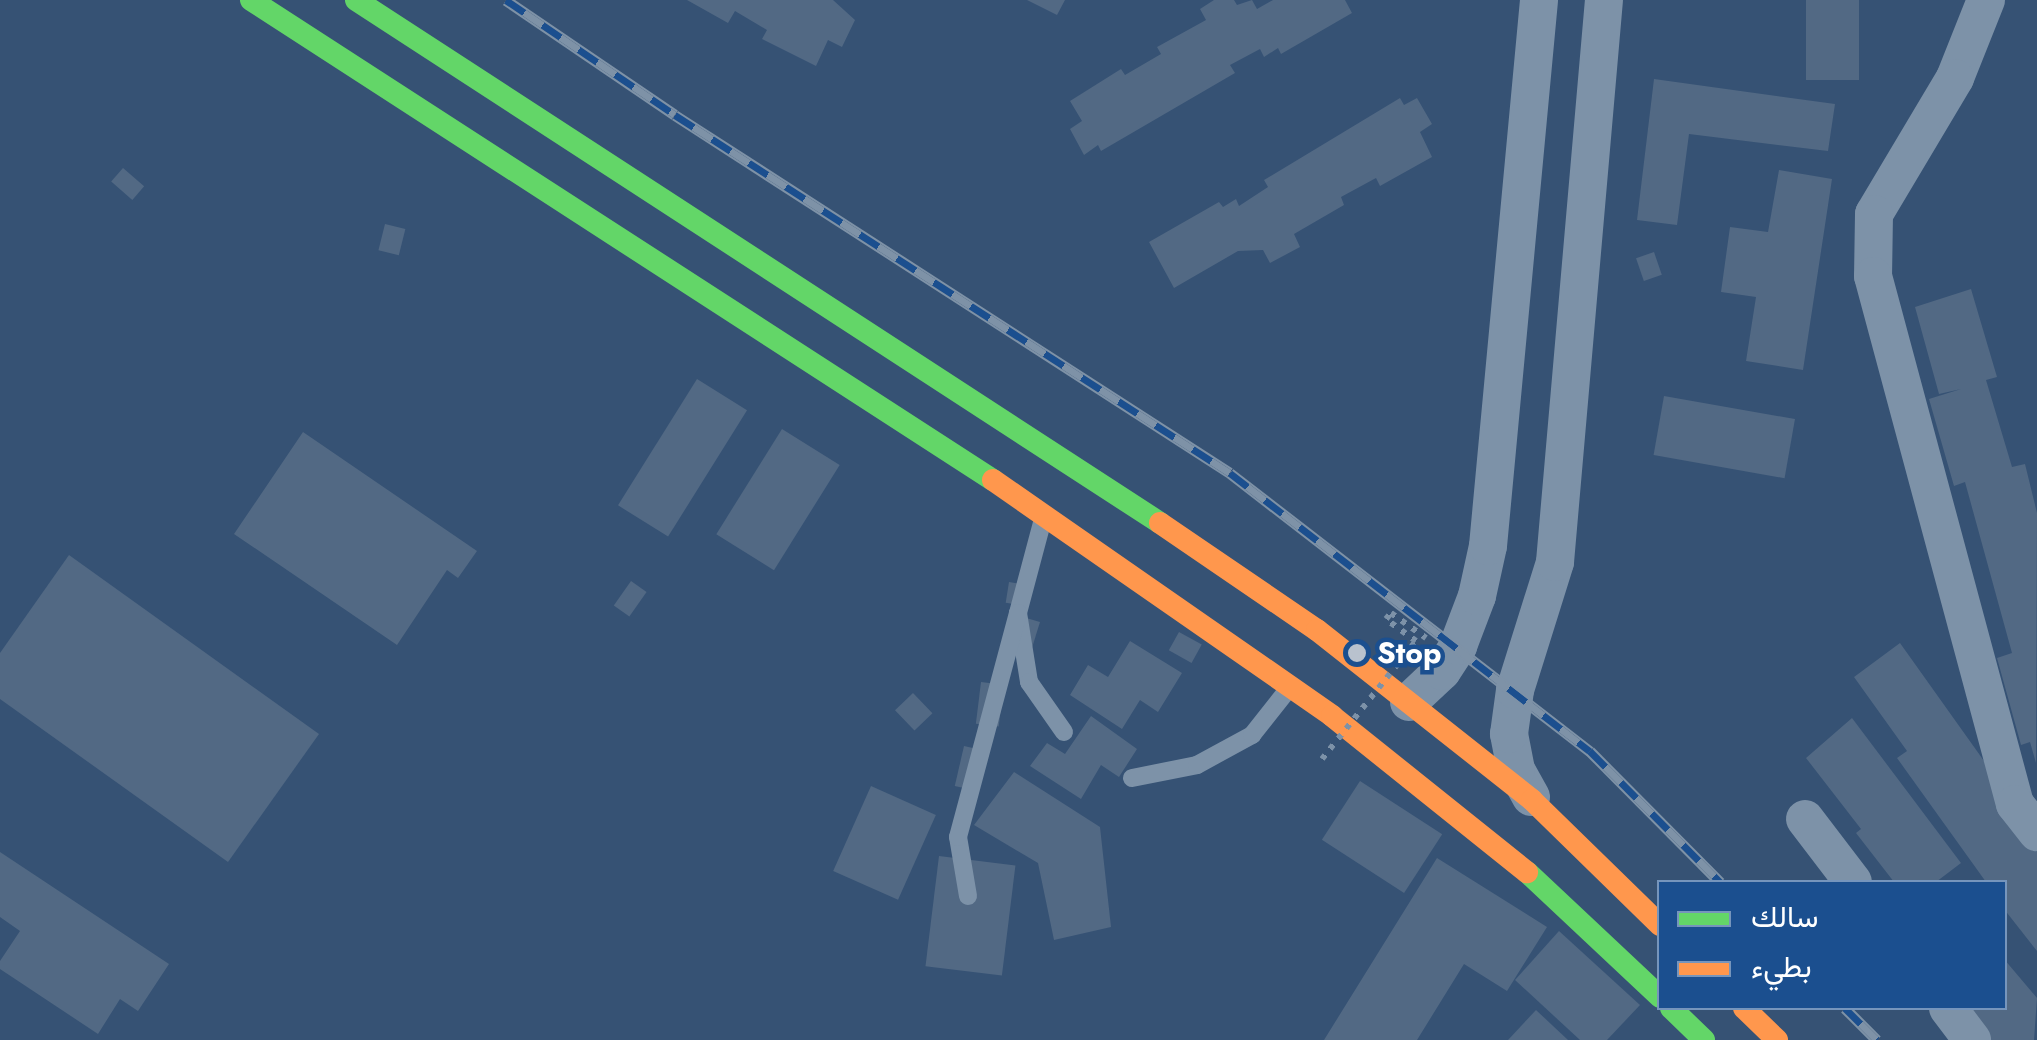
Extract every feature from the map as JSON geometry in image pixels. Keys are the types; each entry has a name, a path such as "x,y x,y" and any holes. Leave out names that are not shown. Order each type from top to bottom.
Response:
{"main road":[{"path":"250,0 1045,514 1290,686 1498,844 1657,994"},
{"path":"356,0 1066,459 1317,630 1532,800 1657,922"},
{"path":"1673,1010 1704,1040"},
{"path":"1746,1010 1777,1040"}],"street":[{"path":"1410,702 1442,670 1458,646 1478,596 1488,546 1539,0"},
{"path":"1532,800 1516,770 1509,734 1516,690 1554,562 1604,0"},
{"path":"1986,0 1955,78 1874,214 1873,276 2015,804 2037,832"},
{"path":"1805,819 1851,880"},
{"path":"1950,1010 1972,1040"}],"lane":[{"path":"968,896 958,838 1045,514"},
{"path":"1018,613 1030,682 1064,732"},
{"path":"1132,778 1197,766 1252,735 1290,686"}],"path":[{"path":"1322,759 1416,640 1386,619 1391,613 1427,639"}],"building":[{"path":"687,0 833,0 855,20 842,47 828,40 816,66 762,39 767,30 735,11 728,23"},
{"path":"1027,0 1065,0 1057,15"},
{"path":"1214,0 1234,0 1237,5 1252,0 1257,9 1273,0 1345,0 1352,13 1281,54 1278,48 1264,57 1260,49 1230,65 1235,73 1101,151 1098,145 1084,155 1070,129 1082,121 1070,101 1121,69 1125,75 1161,54 1157,47 1206,20 1200,9"},
{"path":"1806,0 1859,0 1859,80 1806,80"},
{"path":"1654,79 1835,104 1828,151 1689,134 1677,225 1637,220"},
{"path":"1400,98 1404,105 1417,98 1432,124 1420,132 1432,157 1380,186 1376,178 1341,197 1344,205 1294,234 1300,247 1270,263 1263,250 1238,251 1174,288 1149,242 1219,202 1223,207 1236,199 1239,206 1268,187 1264,180"},
{"path":"123,168 144,186 132,200 111,182"},
{"path":"1779,170 1832,179 1803,370 1746,361 1756,297 1721,292 1730,227 1768,232"},
{"path":"385,224 405,229 399,255 378,250"},
{"path":"1654,252 1662,275 1644,281 1636,258"},
{"path":"1971,289 1997,377 1986,380 2012,467 2025,464 2037,513 2036,763 2030,742 2021,745 1997,658 2012,653 1965,482 1954,486 1929,399 1961,389 1939,394 1915,307"},
{"path":"697,379 747,410 668,537 618,505"},
{"path":"1664,396 1795,419 1785,478 1654,455"},
{"path":"782,429 840,465 774,570 716,534"},
{"path":"303,432 477,551 458,578 447,570 397,645 234,534"},
{"path":"69,555 319,734 228,862 0,699 0,653"},
{"path":"631,581 647,592 629,616 614,606"},
{"path":"1009,582 1022,584 1019,605 1006,603"},
{"path":"1016,615 1040,622 1031,651"},
{"path":"1179,632 1202,645 1192,663 1169,650"},
{"path":"1130,641 1182,673 1158,712 1140,700 1122,729 1070,695 1088,665 1108,677"},
{"path":"1900,643 2004,789 1996,795 2037,852 2037,951 2007,913 2007,880 1985,880 1897,758 1907,751 1854,677"},
{"path":"981,682 1004,685 999,726 976,724"},
{"path":"913,693 932,713 914,731 895,710"},
{"path":"1091,716 1137,749 1119,777 1101,765 1081,799 1030,766 1047,743 1065,754"},
{"path":"1852,718 1961,863 1939,880 1892,880 1856,833 1861,829 1806,758"},
{"path":"964,746 982,750 972,790 955,786"},
{"path":"1014,772 1100,827 1111,927 1054,940 1038,863 974,825"},
{"path":"1360,781 1442,834 1404,893 1322,840"},
{"path":"871,786 936,815 898,900 833,871"},
{"path":"0,852 169,964 138,1011 120,999 98,1034 0,969 0,961 20,931 0,917"},
{"path":"939,856 1015,865 1002,976 925,966"},
{"path":"1437,858 1547,927 1507,991 1464,964 1417,1040 1324,1040"},
{"path":"1559,931 1640,1005 1607,1040 1580,1040 1515,980"},
{"path":"2007,963 2037,998 2034,1040 1990,1040 1965,1010 2007,1010"},
{"path":"1536,1010 1568,1040 1508,1040"}],"railway":[{"path":"506,0 675,115 1230,473 1590,751 1718,880"},
{"path":"1847,1010 1877,1040"}],"traffic: fast":[{"path":"251,0 993,480"},
{"path":"356,0 1160,523"},
{"path":"1527,872 1657,994"},
{"path":"1673,1010 1704,1040"}],"traffic: slow":[{"path":"993,480 1332,716 1527,872"},
{"path":"1160,523 1317,630 1532,800 1657,922"},
{"path":"1746,1010 1777,1040"}],"place":[{"name":"Stop","path":"1357,653"}]}
